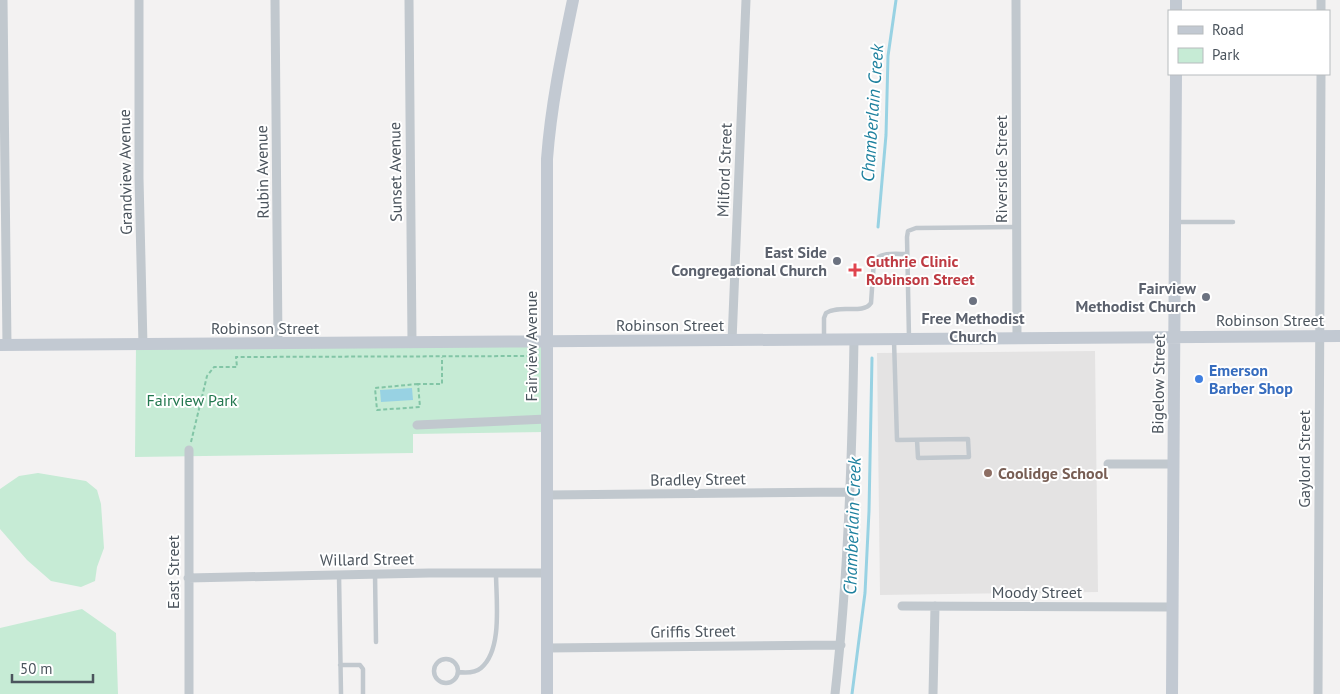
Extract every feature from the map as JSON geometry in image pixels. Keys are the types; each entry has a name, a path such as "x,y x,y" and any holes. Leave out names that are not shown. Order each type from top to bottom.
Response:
{"street":[{"path":"3,0 3,345"},
{"name":"Grandview Avenue","path":"139,0 139,178 143,344"},
{"name":"Rubin Avenue","path":"275,0 278,344"},
{"name":"Sunset Avenue","path":"409,0 412,343"},
{"name":"Fairview Avenue","path":"547,694 547,159 558,71 574,0"},
{"name":"Milford Street","path":"732,341 746,0"},
{"name":"Riverside Street","path":"1016,0 1017,339"},
{"name":"Bigelow Street","path":"1172,694 1176,75"},
{"name":"Gaylord Street","path":"1318,694 1320,75"},
{"name":"Robinson Street","path":"3,345 1340,336"},
{"path":"835,694 841,645 854,340"},
{"path":"417,425 546,419"},
{"name":"East Street","path":"188,694 189,450"},
{"path":"1108,464 1173,464"},
{"name":"Bradley Street","path":"546,494 849,492"},
{"name":"Willard Street","path":"188,578 546,573"},
{"name":"Moody Street","path":"902,606 1172,607"},
{"path":"933,694 935,606"},
{"name":"Griffis Street","path":"546,648 841,645"}],"lane":[{"path":"1175,222 1233,222"},
{"path":"909,340 908,231 916,228 1017,227"},
{"path":"824,340 824,318 826,313 835,308 863,309 869,307 872,303 874,260 885,254 907,254"},
{"path":"894,340 897,440 968,439 969,457 918,458 918,440"},
{"path":"458,672 468,673 480,670 489,659 494,647 496,573"},
{"path":"375,574 376,642"},
{"path":"339,575 341,694"},
{"path":"446,659 456,664 458,672 455,680 448,684 440,682 434,676 436,664 446,659"},
{"path":"340,665 360,666 363,669 363,694"}],"path":[{"path":"189,450 207,376 214,367 237,367 236,357 547,356"},
{"path":"418,384 420,407 377,410 375,388 418,384 442,384 442,357"}],"shaded area":[{"name":"Coolidge School","path":"1095,351 1098,592 880,595 877,353"}],"green space":[{"name":"Fairview Park","path":"547,342 546,432 413,434 413,453 135,457 136,345"},
{"path":"38,473 86,481 97,490 101,504 104,548 97,567 95,581 81,587 51,581 27,560 0,529 0,489 19,476"},
{"path":"82,609 116,633 118,694 0,694 0,628"}],"water":[{"path":"412,388 413,400 381,402 380,390"}],"waterway":[{"name":"Chamberlain Creek","path":"878,227 886,135 888,56 896,0"},
{"name":"Chamberlain Creek","path":"852,694 865,593 869,511 872,358"}],"place":[{"name":"East Side Congregational Church","path":"837,261"},
{"name":"Guthrie Clinic Robinson Street","path":"855,270"},
{"name":"Fairview Methodist Church","path":"1206,297"},
{"name":"Free Methodist Church","path":"973,301"},
{"name":"Emerson Barber Shop","path":"1199,379"},
{"name":"Coolidge School","path":"988,473"}]}
